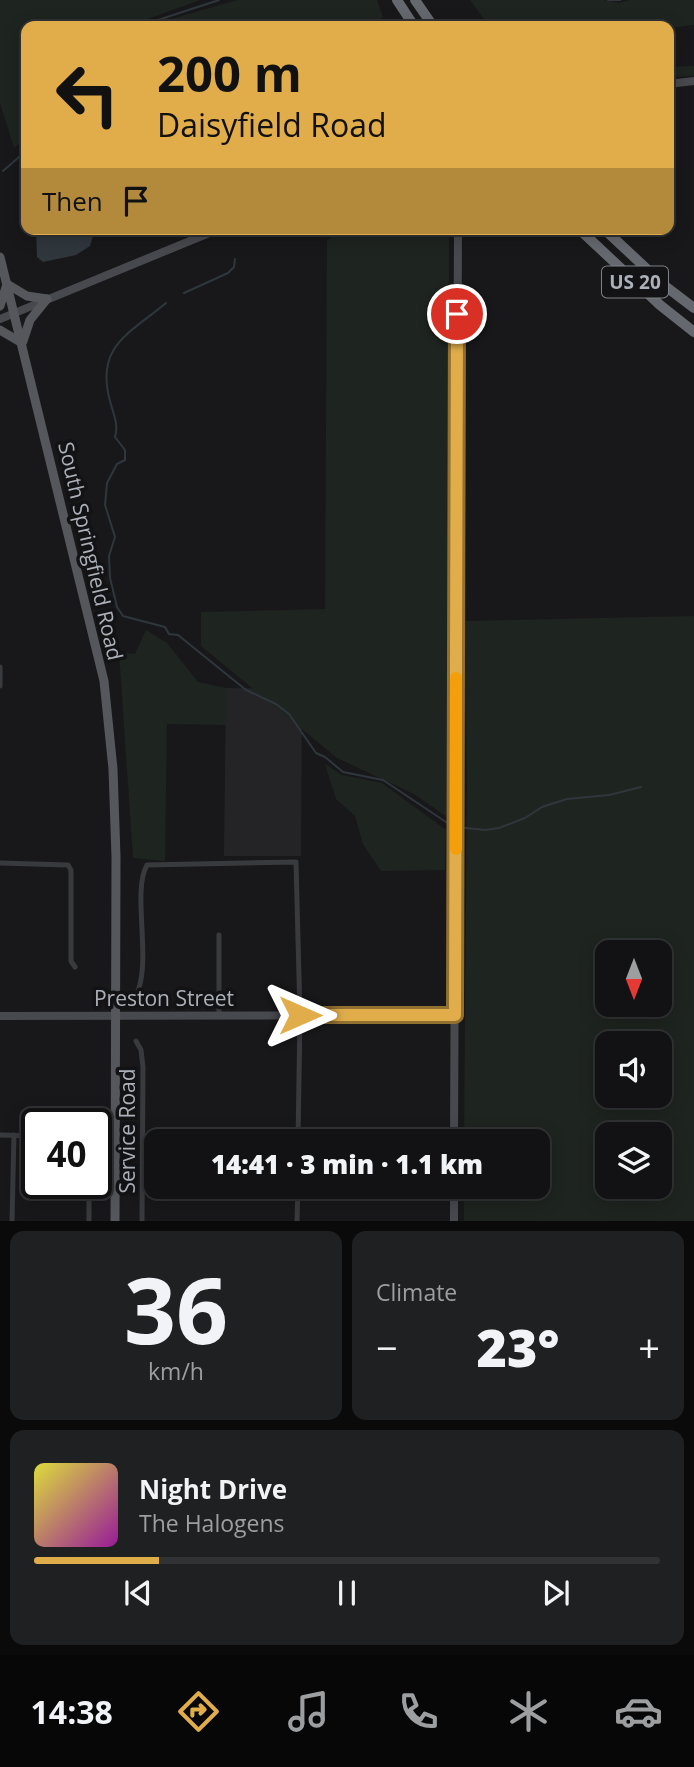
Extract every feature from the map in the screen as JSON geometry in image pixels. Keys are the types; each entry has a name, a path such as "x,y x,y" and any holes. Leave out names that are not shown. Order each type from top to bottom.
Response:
{"highway":[{"path":"397,0 411,21"},
{"path":"415,0 430,21"},
{"name":"US 20","path":"585,235 660,305 694,331"},
{"name":"US 20","path":"610,235 665,286 694,308"}],"main road":[{"name":"South Springfield Road","path":"0,257 104,681 114,769 116,857 115,1221"},
{"path":"0,306 8,284 27,296 47,299"},
{"path":"0,330 22,343 30,320 47,299"}],"street":[{"path":"674,83 694,81"},
{"path":"0,319 204,235"},
{"path":"454,1129 458,235"},
{"path":"0,667 0,686"},
{"path":"138,991 143,971 143,891 147,865 296,862 300,1015 298,1129"},
{"path":"0,863 68,865 71,870 71,961 75,967"},
{"path":"219,935 219,1016"},
{"name":"Preston Street","path":"0,1016 455,1015"},
{"name":"Service Road","path":"136,1041 141,1050 143,1067 142,1221"},
{"path":"0,1135 21,1135"},
{"path":"12,1221 15,1135"},
{"path":"89,1199 89,1221"},
{"path":"298,1199 298,1221"},
{"path":"454,1199 454,1221"}],"shaded area":[{"path":"0,0 200,0 143,21 21,21 21,142 14,148 0,103"},
{"path":"237,0 377,0 383,17 378,21 167,21"},
{"path":"470,0 604,0 619,3 629,0 694,0 694,25 674,27 674,21 485,21"},
{"path":"694,66 694,76 674,77 674,67"},
{"path":"36,235 93,235 90,246 76,255 43,262 37,257"},
{"path":"337,235 449,235 448,818 414,794 337,758 201,646 201,612 325,609 327,240"},
{"path":"694,616 694,1221 464,1221 464,1199 550,1199 550,1129 464,1129 467,785 464,621"},
{"path":"146,630 167,643 198,682 226,688 226,725 167,724 165,861 133,858 119,652 135,654"},
{"path":"226,688 302,689 301,856 224,856"},
{"path":"325,764 342,775 382,783 446,830 445,870 381,871 363,844 355,816 336,799"}],"waterway":[{"path":"156,21 219,0"},
{"path":"608,0 620,0"},
{"path":"3,171 21,155"},
{"path":"184,293 228,273 234,267 235,259"},
{"path":"166,303 128,333 111,354 107,367 107,382 116,424 115,437 125,450 125,460 117,464 107,483 105,505 115,537 109,556 110,578 117,607 123,616 165,627 169,634 178,635 246,690 276,704 289,714 316,753 343,772 383,780 452,826"},
{"path":"457,827 485,830 499,828 525,818 542,807 567,799 609,795 641,787"}],"slow traffic":[{"path":"456,678 456,849"}],"route":[{"path":"300,1015 455,1015 457,314"}]}
